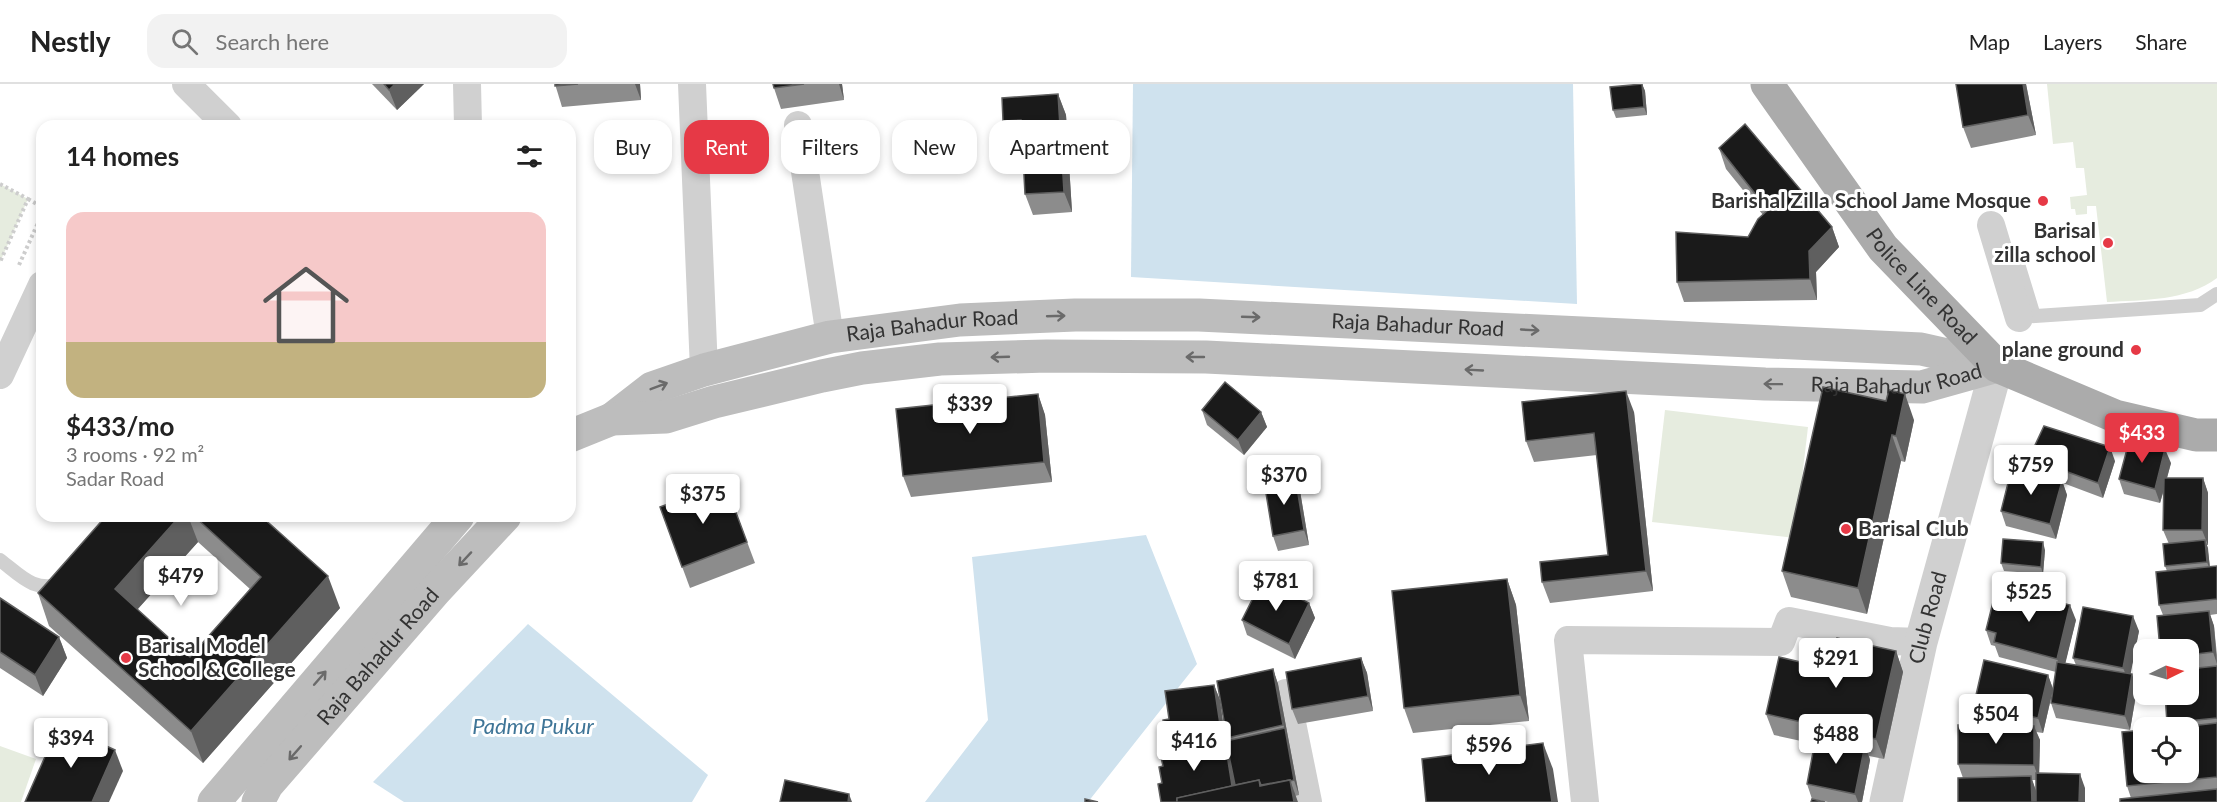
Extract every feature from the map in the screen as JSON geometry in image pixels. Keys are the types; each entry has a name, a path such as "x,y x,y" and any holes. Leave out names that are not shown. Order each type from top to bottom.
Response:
{"main road":[{"name":"Police Line Road","path":"1767,84 1882,248 1997,366"},
{"name":"Raja Bahadur Road","path":"612,419 652,388 704,370 830,337 960,320 1075,315 1199,315 1921,349 1997,366"},
{"name":"Raja Bahadur Road","path":"576,431 612,419 666,417 714,402 862,368 940,359 1047,356 1206,357 1766,384 1922,387 1997,366"},
{"path":"1997,366 2115,416 2196,435 2217,435"},
{"name":"Raja Bahadur Road","path":"214,802 453,522"},
{"name":"Raja Bahadur Road","path":"258,802 267,785 436,590 499,522"}],"street":[{"path":"186,84 222,120"},
{"path":"467,84 468,120"},
{"path":"692,84 704,370"},
{"path":"805,174 830,337"},
{"path":"1991,225 2021,319"},
{"path":"0,375 36,298"},
{"name":"Club Road","path":"1886,802 1922,642 1997,366"},
{"path":"1585,802 1568,640 1781,642 1789,621 1890,641 1922,642"},
{"path":"1286,693 1308,802"}],"lane":[{"path":"2015,254 2021,319 2200,305 2217,294"},
{"path":"0,560 34,585 48,588 63,583 70,575"}],"path":[{"path":"0,184 36,204"},
{"path":"0,262 28,199"},
{"path":"19,266 36,228"}],"shaded area":[{"path":"2047,84 2217,84 2217,278 2205,286 2179,295 2150,300 2107,302 2096,206 2087,206 2087,214 2076,215 2075,209 2071,209 2070,197 2087,195 2084,168 2076,168 2073,142 2053,144"},
{"path":"0,184 28,199 0,262"},
{"path":"1665,410 1808,427 1795,538 1652,522"},
{"path":"0,746 36,759 21,802 0,802"}],"water":[{"path":"1133,84 1573,84 1577,304 1131,277"},
{"path":"1146,535 1197,664 1088,802 925,802 988,720 972,557"},
{"name":"Padma Pukur","path":"528,624 708,775 692,802 404,802 373,782"}],"building":[{"path":"384,84 395,84 389,90"},
{"path":"555,84 578,84 555,86"},
{"path":"773,84 804,84 774,88"},
{"path":"1642,84 1644,107 1613,110 1610,87"},
{"path":"1956,84 2023,84 2028,115 1963,127"},
{"path":"1058,94 1060,120 1003,120 1002,98"},
{"path":"1745,124 1832,227 1809,251 1810,279 1677,282 1676,232 1748,237 1758,219 1768,210 1719,148"},
{"path":"1024,174 1063,174 1064,192 1025,194"},
{"path":"1225,382 1261,412 1238,440 1202,410"},
{"name":"Barisal Club","path":"1823,387 1886,401 1889,390 1905,394 1896,436 1892,435 1858,588 1782,571"},
{"path":"1626,391 1646,571 1542,582 1540,562 1608,555 1594,433 1526,441 1522,402"},
{"path":"1038,394 1044,462 903,476 896,409"},
{"path":"2044,426 2110,447 2098,483 2029,458"},
{"path":"2130,438 2165,449 2155,489 2119,479"},
{"path":"2012,467 2062,481 2050,524 2001,511"},
{"path":"1295,476 1304,530 1273,536 1264,481"},
{"path":"2164,478 2203,478 2202,530 2163,530"},
{"path":"725,483 747,542 682,567 660,507"},
{"path":"101,522 175,522 115,589 190,657 261,577 201,522 268,522 328,576 191,731 38,593"},
{"path":"2003,539 2043,542 2041,567 2001,563"},
{"path":"2205,540 2207,562 2165,566 2163,544"},
{"path":"2217,566 2217,599 2159,605 2156,572"},
{"path":"1507,579 1520,695 1404,708 1392,591"},
{"path":"1262,580 1309,603 1289,644 1242,620"},
{"path":"2009,590 2070,605 2057,659 1994,642 1996,633 1986,630 1994,598 2006,601"},
{"path":"0,598 59,637 35,675 0,652"},
{"path":"2083,607 2133,616 2123,668 2073,658"},
{"path":"2209,611 2213,652 2199,654 2199,639 2159,639 2157,616"},
{"path":"1837,638 1896,651 1876,739 1766,714 1779,657 1830,669"},
{"path":"1361,658 1368,696 1292,709 1286,672"},
{"path":"1984,660 2048,675 2038,718 1974,704"},
{"path":"2057,662 2132,674 2125,716 2051,703"},
{"path":"2217,666 2217,718 2199,720 2199,717 2167,717 2166,705 2199,705 2199,668"},
{"path":"1273,669 1283,725 1227,738 1217,681"},
{"path":"1214,685 1222,738 1167,745 1163,720 1169,719 1165,691"},
{"path":"2217,723 2217,777 2199,779 2199,725"},
{"path":"59,725 115,750 92,802 25,802"},
{"path":"1958,725 2034,726 2034,765 1958,764"},
{"path":"1285,728 1294,780 1261,785 1259,780 1235,785 1226,741"},
{"path":"2133,731 2133,783 2157,783 2127,786 2122,732"},
{"path":"1816,736 1865,745 1855,794 1807,784"},
{"path":"1225,742 1232,786 1177,798 1177,802 1161,802 1158,784 1162,783 1159,767 1163,766 1160,753"},
{"path":"1543,743 1552,802 1426,802 1422,759"},
{"path":"2036,773 2080,774 2079,802 2036,802"},
{"path":"2031,776 2032,802 1958,802 1958,778"},
{"path":"785,780 849,794 848,802 780,802"},
{"path":"1259,780 1260,786 1290,780 1294,802 1177,802 1177,798"},
{"path":"2217,789 2217,802 2120,802 2120,799"}],"place":[{"name":"Barishal Zilla School Jame Mosque","path":"2043,201"},
{"name":"Barisal zilla school","path":"2108,243"},
{"name":"plane ground","path":"2136,350"},
{"name":"Barisal Club","path":"1846,529"},
{"name":"Barisal Model School & College","path":"126,658"}]}
